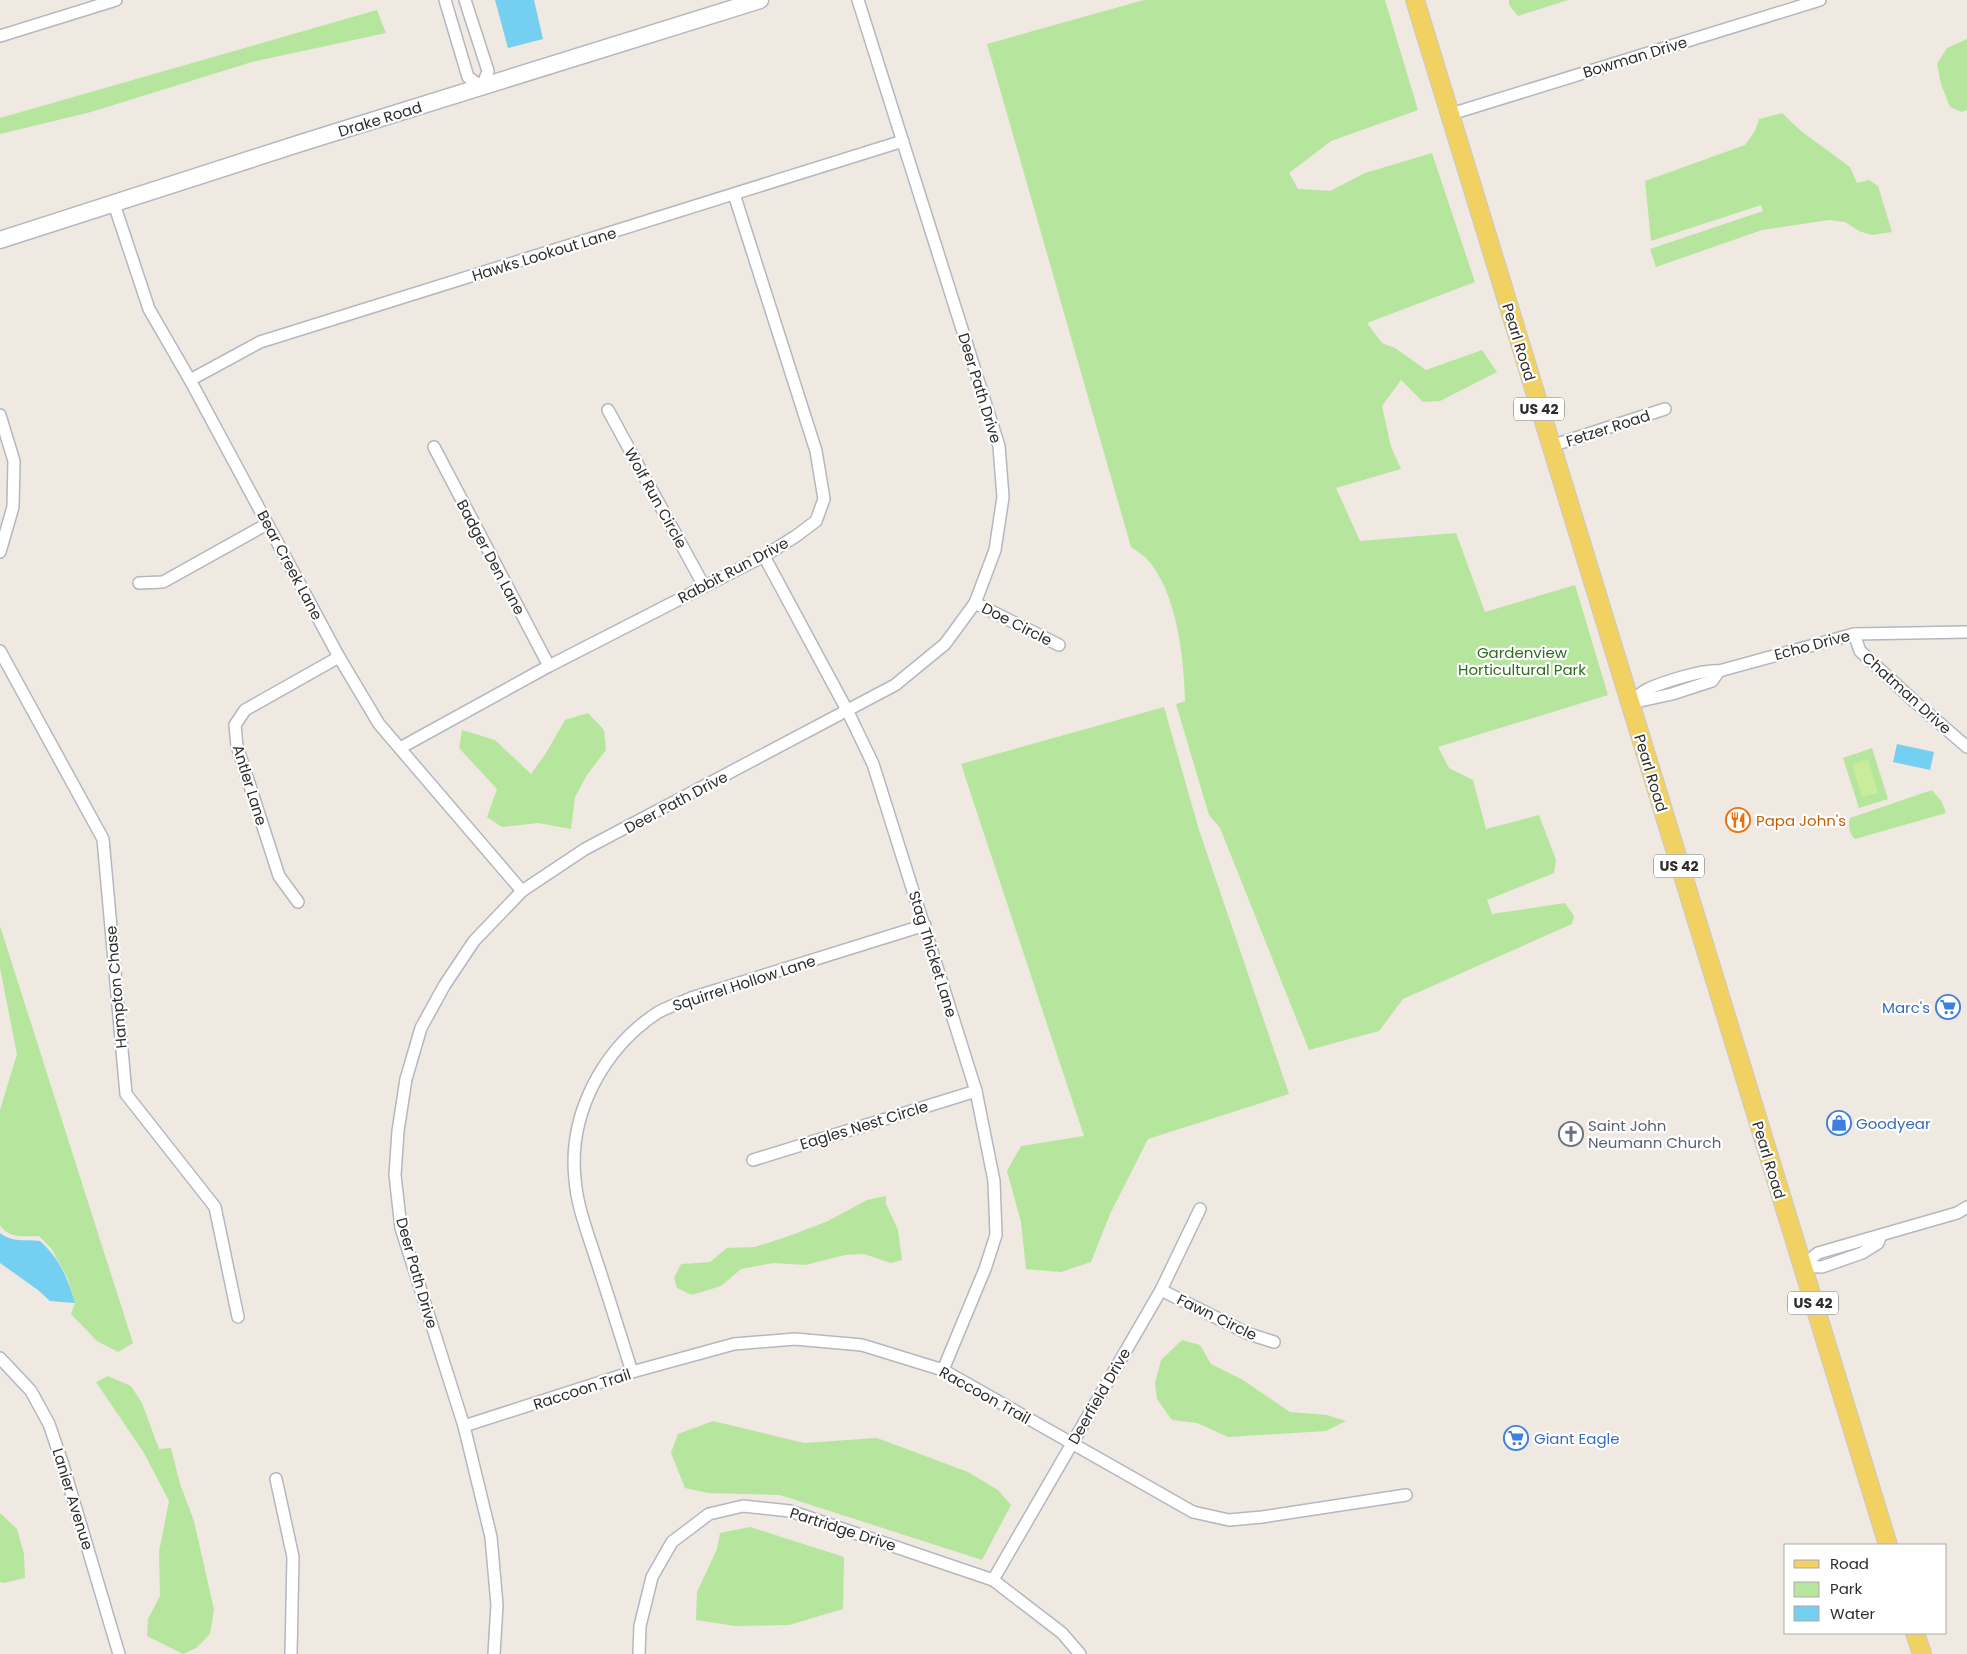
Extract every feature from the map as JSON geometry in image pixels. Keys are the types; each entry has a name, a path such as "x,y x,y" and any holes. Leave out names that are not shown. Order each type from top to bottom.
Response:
{"main road":[{"name":"Pearl Road","path":"1415,0 1888,1544"},
{"path":"1916,1634 1922,1654"}],"street":[{"path":"0,36 116,0"},
{"path":"445,0 468,77 482,87 488,71 465,0"},
{"name":"Drake Road","path":"0,240 304,142 760,0"},
{"name":"Deer Path Drive","path":"494,1654 497,1605 491,1538 464,1426 401,1228 394,1175 406,1079 422,1028 444,986 474,941 522,891 585,849 848,712 895,685 944,644 975,603 995,550 1003,497 999,446 858,0"},
{"name":"Bowman Drive","path":"1451,114 1820,0"},
{"name":"Hawks Lookout Lane","path":"190,380 260,342 903,141"},
{"name":"Rabbit Run Drive","path":"400,748 549,666 764,556 816,521 824,500 816,452 734,194"},
{"name":"Bear Creek Lane","path":"114,204 149,309 190,380 339,657 379,724 522,891"},
{"name":"Fetzer Road","path":"1551,446 1665,409"},
{"name":"Wolf Run Circle","path":"608,410 704,586"},
{"path":"0,415 14,461 13,507 0,552"},
{"name":"Badger Den Lane","path":"434,447 549,666"},
{"path":"139,583 163,582 267,524"},
{"name":"Stag Thicket Lane","path":"764,556 848,712 873,764 976,1091 994,1181 996,1235 985,1270 944,1370"},
{"name":"Doe Circle","path":"975,603 1059,645"},
{"name":"Echo Drive","path":"1630,704 1712,681 1719,671 1854,634 1967,632"},
{"name":"Chatman Drive","path":"1854,634 1860,651 1967,747"},
{"name":"Hampton Chase","path":"0,651 103,839 126,1094 215,1207 238,1317"},
{"name":"Antler Lane","path":"298,902 279,876 237,746 235,725 245,710 339,657"},
{"name":"Squirrel Hollow Lane","path":"632,1372 580,1210 575,1180 574,1155 577,1127 588,1093 603,1067 618,1046 645,1022 666,1009 691,998 925,925"},
{"name":"Eagles Nest Circle","path":"753,1160 976,1091"},
{"name":"Deerfield Drive","path":"993,1580 1161,1290 1200,1209"},
{"path":"1802,1266 1822,1267 1862,1253 1878,1243 1881,1235 1964,1211"},
{"name":"Fawn Circle","path":"1161,1290 1249,1334 1274,1342"},
{"name":"Raccoon Trail","path":"464,1426 632,1372 734,1344 795,1340 862,1345 944,1370 1193,1512 1229,1520 1262,1517 1406,1495"},
{"name":"Lanier Avenue","path":"0,1358 5,1371 31,1391 49,1424 64,1465 119,1654"},
{"path":"276,1479 293,1557 291,1654"},
{"name":"Partridge Drive","path":"639,1654 640,1626 652,1577 672,1542 709,1514 743,1506 790,1511 993,1580 1062,1633 1080,1654"}],"green space":[{"name":"Gardenview Horticultural Park","path":"1144,0 1385,0 1418,110 1331,141 1289,173 1298,189 1330,191 1365,173 1432,153 1475,282 1367,323 1382,343 1395,348 1426,370 1482,350 1497,372 1440,401 1423,402 1401,380 1382,406 1391,447 1401,469 1336,488 1360,541 1456,533 1485,612 1575,585 1608,695 1438,747 1449,768 1473,780 1486,829 1539,815 1556,860 1554,873 1487,900 1492,914 1565,903 1574,916 1572,924 1403,999 1379,1031 1309,1050 1220,828 1209,815 1176,704 1185,701 1183,665 1172,607 1157,573 1147,559 1131,547 987,44"},
{"path":"1509,0 1568,0 1518,16 1509,5"},
{"path":"377,10 386,33 252,62 91,112 0,134 0,118"},
{"path":"1967,39 1967,110 1962,112 1950,107 1941,84 1937,64 1947,48"},
{"path":"1782,113 1801,131 1850,167 1857,183 1869,180 1878,186 1892,232 1872,235 1859,231 1845,222 1829,220 1762,230 1656,267 1650,249 1763,211 1761,205 1651,241 1645,181 1745,145 1755,131 1759,119"},
{"path":"1164,707 1199,830 1289,1094 1148,1139 1110,1214 1091,1262 1061,1272 1026,1269 1021,1222 1007,1171 1021,1146 1084,1136 961,764"},
{"path":"588,713 604,730 606,750 587,775 575,797 571,829 538,823 502,827 487,817 497,789 459,748 462,730 495,740 531,774 546,753 565,720"},
{"path":"1872,748 1888,799 1859,808 1843,758"},
{"path":"1868,760 1878,793 1862,797 1852,764"},
{"path":"1932,790 1942,802 1946,813 1855,839 1851,834 1849,827 1850,818"},
{"path":"0,926 133,1343 118,1352 97,1341 71,1314 75,1303 68,1279 51,1248 39,1236 12,1235 0,1225 0,1110 17,1054 0,968"},
{"path":"886,1196 886,1204 898,1230 902,1260 891,1263 864,1254 845,1255 805,1265 773,1263 741,1269 721,1286 692,1295 677,1288 674,1278 681,1264 710,1262 727,1248 755,1247 789,1236 828,1221 867,1200"},
{"path":"1182,1340 1200,1345 1211,1364 1243,1380 1290,1412 1327,1415 1346,1421 1326,1431 1228,1437 1197,1423 1172,1420 1157,1399 1155,1383 1161,1360"},
{"path":"108,1376 131,1386 142,1403 159,1449 171,1448 180,1484 194,1521 214,1610 210,1634 196,1648 183,1654 147,1636 148,1619 160,1596 159,1552 169,1501 144,1453 96,1382"},
{"path":"713,1421 804,1443 877,1438 968,1472 998,1490 1011,1505 982,1560 780,1495 708,1493 685,1488 671,1453 678,1434"},
{"path":"0,1513 17,1529 24,1554 25,1578 3,1583 0,1582"},
{"path":"750,1527 844,1557 843,1609 789,1625 735,1626 696,1620 697,1592 717,1549 720,1533"}],"water":[{"path":"495,0 534,0 543,39 508,48"},
{"path":"1897,744 1934,752 1930,770 1893,762"},
{"path":"0,1233 14,1239 40,1241 62,1269 75,1303 50,1301 0,1263"}],"place":[{"name":"Papa John's","path":"1738,820"},
{"name":"Marc's","path":"1948,1007"},
{"name":"Goodyear","path":"1839,1123"},
{"name":"Saint John Neumann Church","path":"1571,1134"},
{"name":"Giant Eagle","path":"1516,1438"}]}
